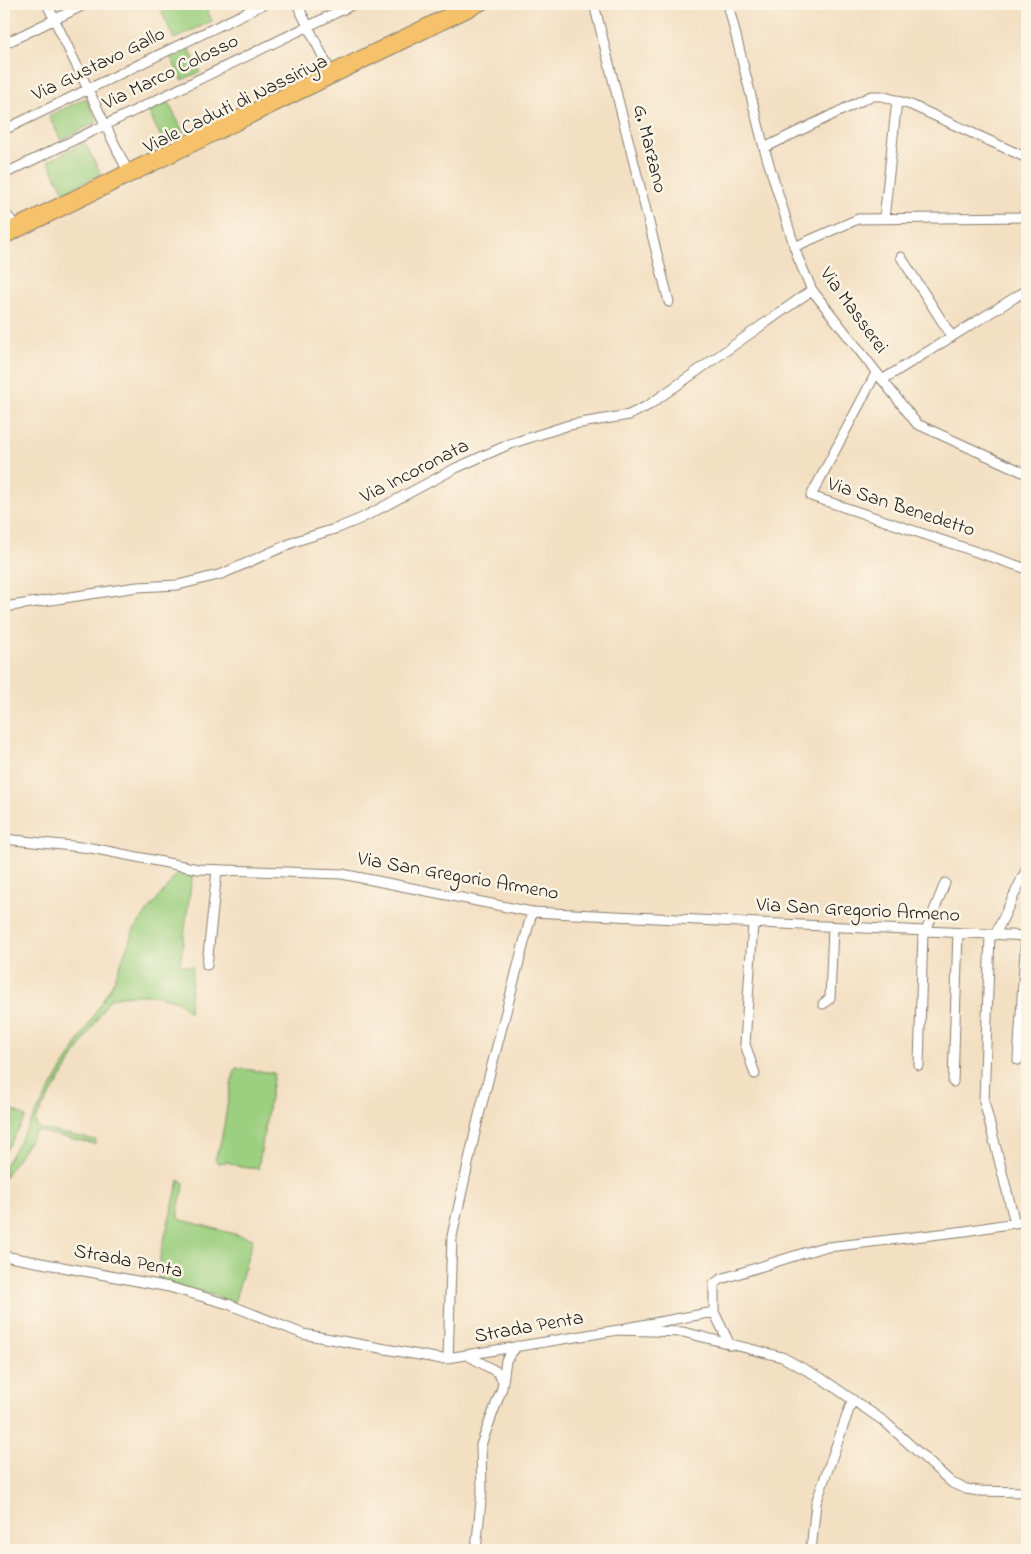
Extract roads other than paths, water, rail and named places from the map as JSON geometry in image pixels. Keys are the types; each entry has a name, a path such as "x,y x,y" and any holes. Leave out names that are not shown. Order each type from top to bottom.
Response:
{"main road":[{"name":"Viale Caduti di Nassiriya","path":"4,230 467,4"},
{"name":"Viale Caduti di Nassiriya","path":"4,239 484,4"}],"street":[{"path":"47,4 127,170"},
{"path":"4,44 86,4"},
{"name":"Via Gustavo Gallo","path":"4,130 264,4"},
{"path":"297,4 330,70"},
{"name":"Via Marco Colosso","path":"4,174 354,4"},
{"name":"G. Marzano","path":"594,4 669,302"},
{"name":"Via Masserei","path":"728,4 764,148 794,247 812,290 917,424 1027,474"},
{"path":"764,148 871,96 897,100 1027,158"},
{"path":"884,219 897,100"},
{"path":"4,212 14,225"},
{"path":"794,247 858,219 1027,217"},
{"path":"901,256 952,337"},
{"name":"Via Incoronata","path":"4,607 137,587 178,585 222,574 296,541 338,528 362,518 456,468 510,444 569,426 629,415 649,405 812,290"},
{"path":"882,380 1027,290"},
{"name":"Via San Benedetto","path":"876,372 811,496 1027,570"},
{"name":"Via San Gregorio Armeno","path":"4,839 91,848 179,866 217,870 342,874 532,912 1026,936"},
{"path":"1015,1223 984,1101 992,935 1027,868"},
{"path":"207,965 217,870"},
{"path":"919,1065 925,931 945,883"},
{"path":"448,1359 452,1236 479,1114 532,912"},
{"path":"753,923 746,1044 755,1074"},
{"path":"823,1004 830,998 833,927"},
{"path":"953,1082 958,933"},
{"path":"1018,1060 1026,936"},
{"path":"730,1345 714,1312 714,1284 721,1279 820,1248 1027,1221"},
{"name":"Strada Penta","path":"4,1256 169,1287 228,1304 303,1334 448,1359 618,1330 683,1332 730,1345 782,1356 821,1378 885,1422 952,1483 966,1489 979,1491 1027,1492"},
{"path":"618,1330 638,1324 714,1312"},
{"path":"476,1550 482,1491 480,1456 502,1388 506,1360 517,1346"},
{"path":"469,1356 497,1372 502,1379"},
{"path":"811,1550 816,1503 852,1401"}]}
